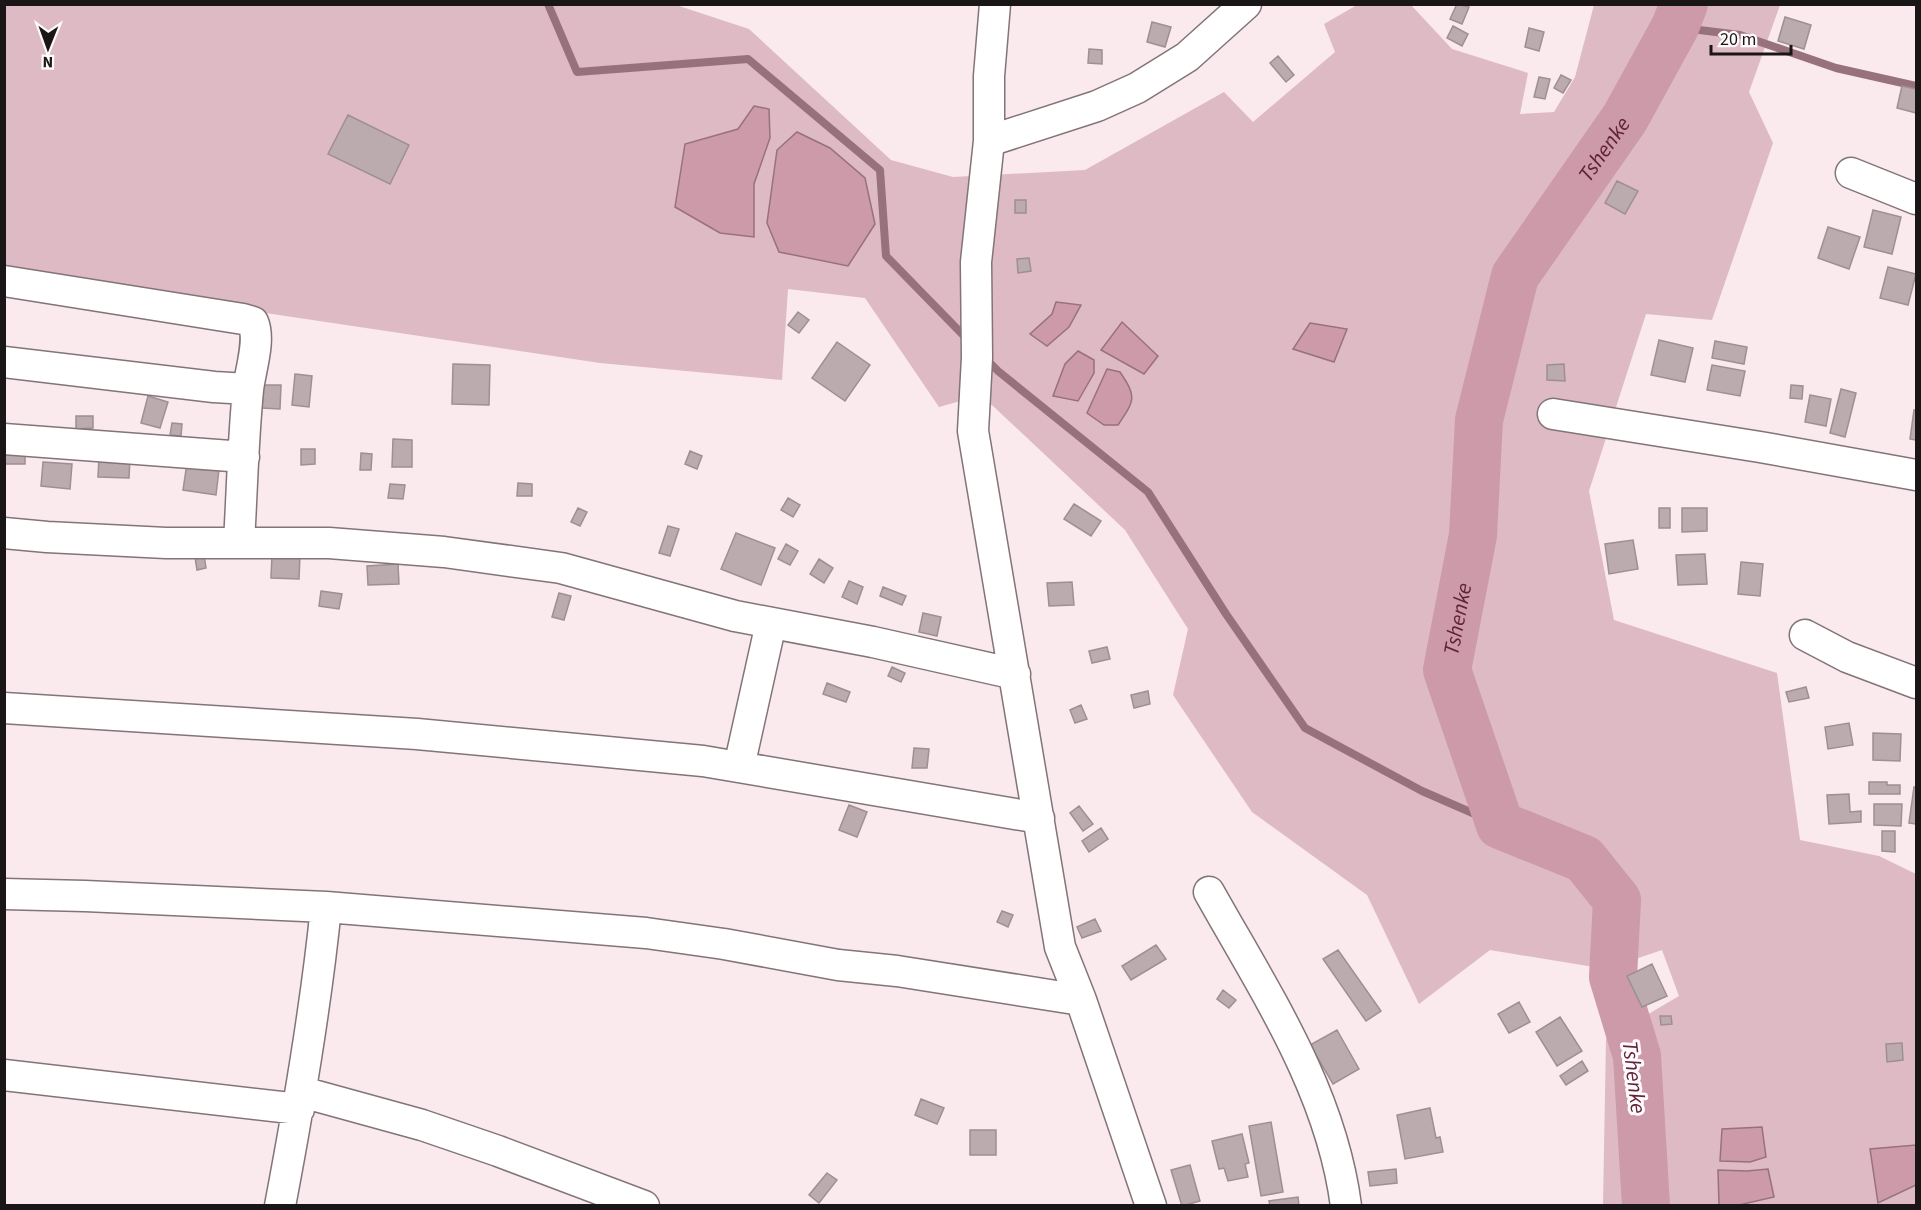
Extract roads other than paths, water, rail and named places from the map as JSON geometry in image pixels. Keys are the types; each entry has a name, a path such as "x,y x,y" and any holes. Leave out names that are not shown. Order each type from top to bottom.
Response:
{"street":[{"path":"995,4 989,76 989,141 976,262 977,358 973,431 1060,947 1081,1000 1151,1206"},
{"path":"989,141 1097,106 1137,88 1187,57 1246,4"},
{"path":"1851,173 1917,199"},
{"path":"4,281 253,322 256,328 256,338 248,389 239,542"},
{"path":"4,362 248,389"},
{"path":"1553,414 1917,475"},
{"path":"4,439 244,457"},
{"path":"4,533 166,543 329,543 444,552 561,568 735,616 873,642 1015,674"},
{"path":"739,767 771,623"},
{"path":"1805,635 1847,657 1917,683"},
{"path":"4,708 417,734 703,761 1039,818"},
{"path":"1209,892 1311,1078 1332,1137 1346,1206"},
{"path":"4,894 326,907 646,933 724,944 838,965 897,971 1081,1000"},
{"path":"280,1206 300,1101 319,975 326,907"},
{"path":"4,1075 300,1101 422,1125 644,1206"}],"waterway":[{"path":"548,4 577,72 748,59 880,170 886,256 968,340"},
{"name":"Tshenke","path":"1646,1206 1637,1056 1613,977 1617,900 1584,859 1500,825 1447,670 1473,535 1479,420 1515,276 1625,118 1675,27 1684,4"},
{"path":"1675,27 1740,35 1836,68 1916,86"},
{"path":"985,358 1148,492 1226,614 1305,728 1422,791 1500,825"}]}
